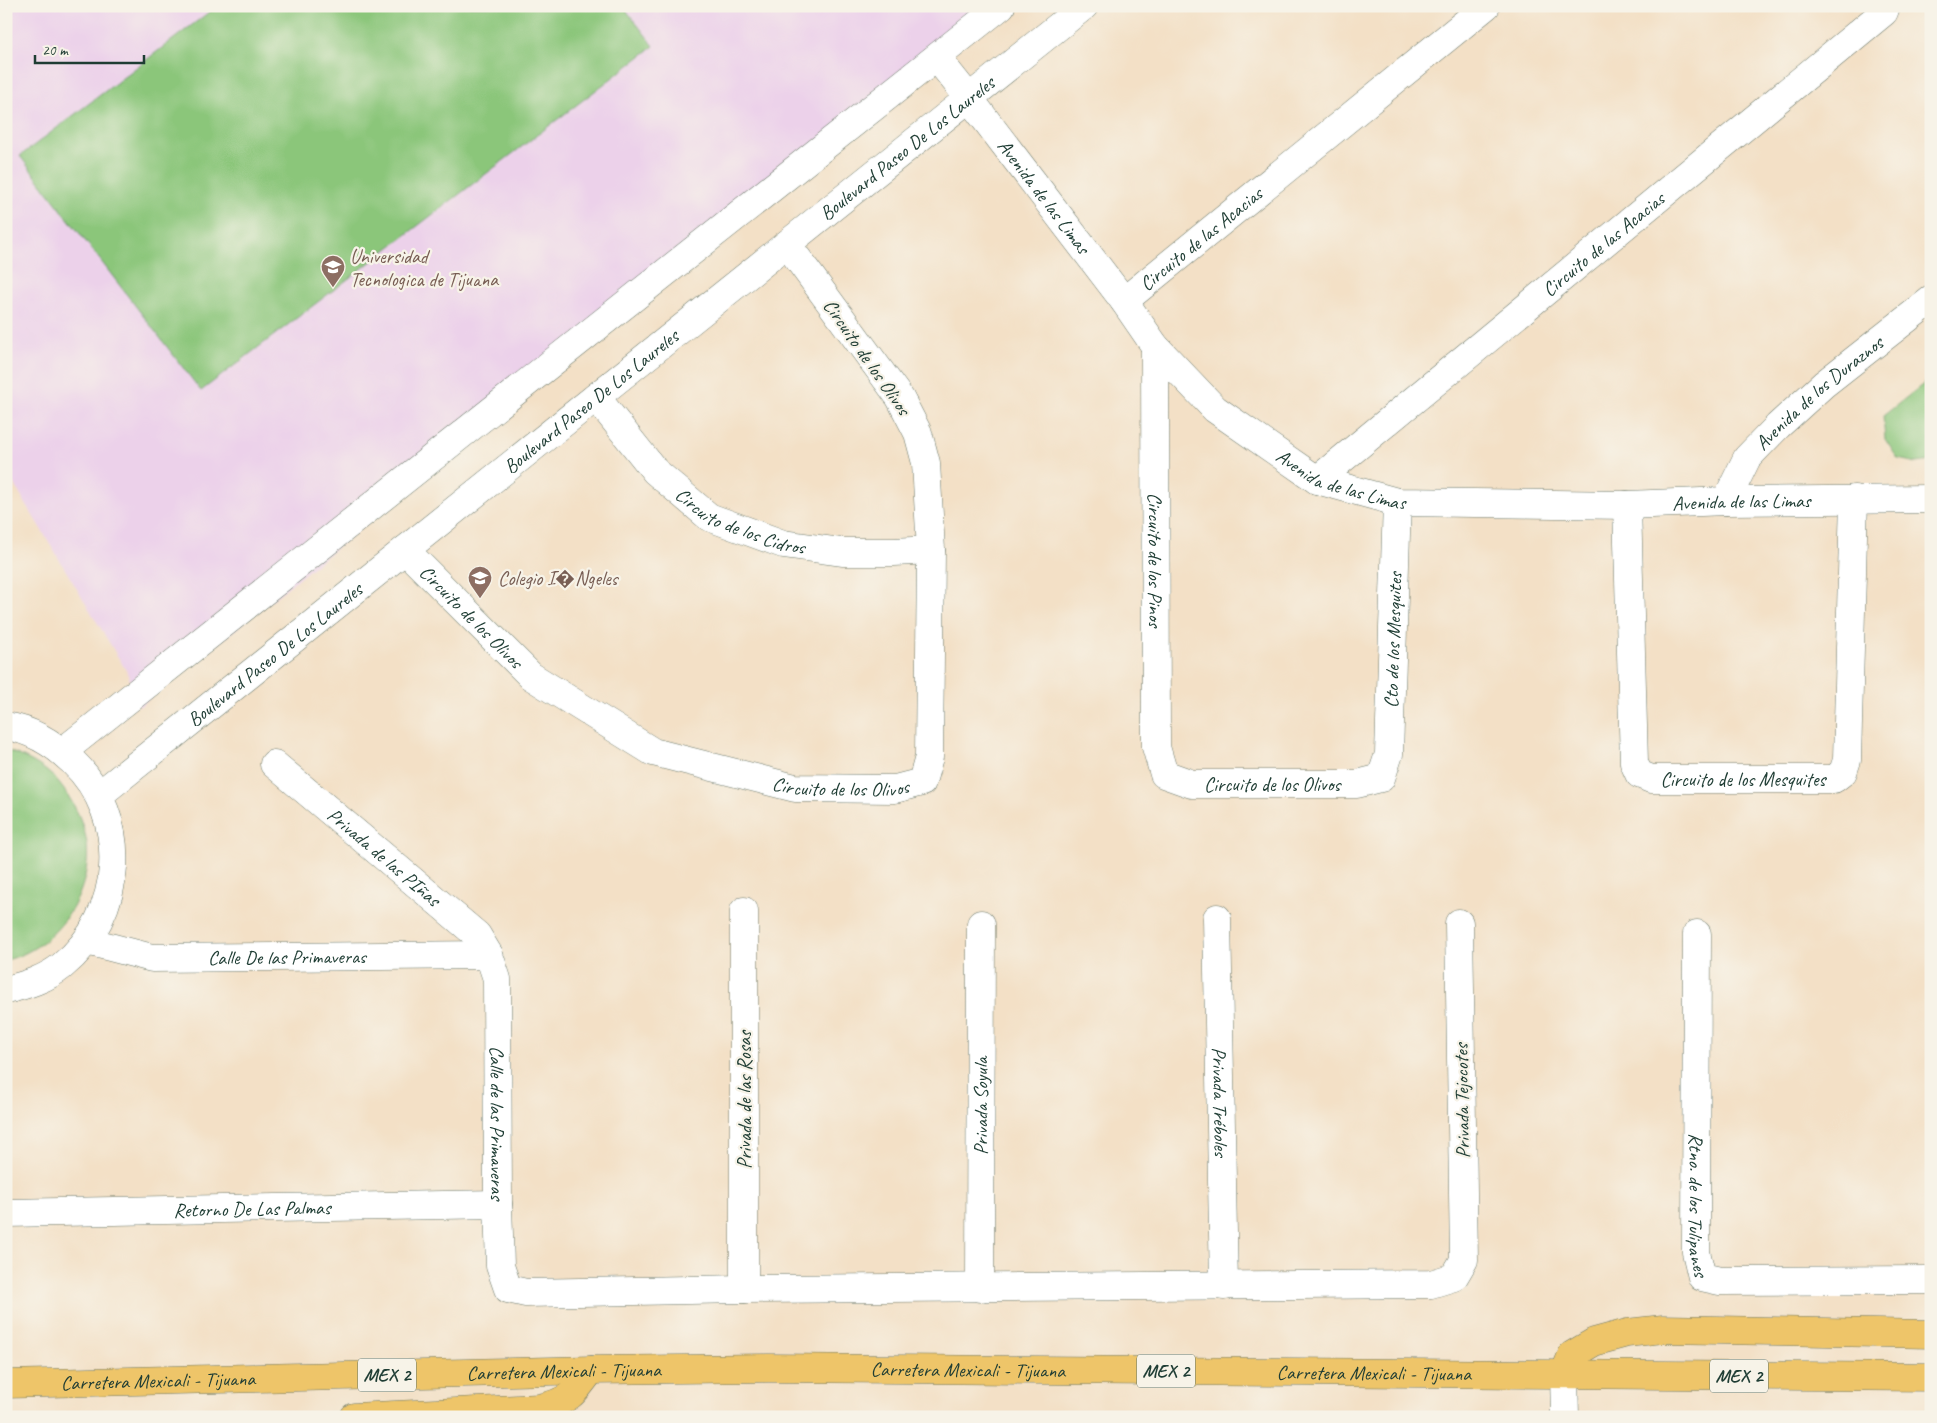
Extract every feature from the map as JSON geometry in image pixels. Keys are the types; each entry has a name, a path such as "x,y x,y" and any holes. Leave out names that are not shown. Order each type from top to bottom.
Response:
{"main road":[{"path":"1564,1374 1572,1355 1594,1342 1627,1333 1663,1329 1931,1334"},
{"name":"Carretera Mexicali - Tijuana","path":"6,1384 591,1370 768,1368 1931,1377"},
{"path":"354,1417 539,1408 558,1404 574,1393 591,1370"}],"street":[{"path":"62,752 1001,6"},
{"name":"Boulevard Paseo De Los Laureles","path":"98,795 1084,6"},
{"name":"Circuito de las Acacias","path":"1124,301 1486,6"},
{"name":"Circuito de las Acacias","path":"1317,480 1884,12 1886,6"},
{"name":"Avenida de las Limas","path":"936,58 969,98 1124,301 1154,346 1215,409 1317,480 1397,502 1627,505 1726,501 1931,499"},
{"name":"Circuito de los Olivos","path":"405,550 531,676 653,752 795,788 895,789 922,782 929,756 931,550 926,463 918,433 900,398 787,244"},
{"name":"Avenida de los Duraznos","path":"1726,501 1747,458 1778,426 1824,384 1931,300"},
{"name":"Circuito de los Pinos","path":"1154,346 1156,748 1164,774"},
{"name":"Circuito de los Cidros","path":"596,397 654,471 709,517 783,544 842,552 931,550"},
{"name":"Circuito de los Mesquites","path":"1627,505 1634,763 1640,774 1651,779 1834,779 1843,772 1847,760 1854,500"},
{"name":"Cto de los Mesquites","path":"1382,778 1389,754 1397,502"},
{"path":"6,726 39,737 62,752 83,771 98,795 112,831 114,870 106,908 87,940 61,966 30,984 6,990"},
{"name":"Privada de las PIñas","path":"274,764 477,935 490,955"},
{"name":"Circuito de los Olivos","path":"1164,774 1192,784 1357,784 1382,778"},
{"name":"Privada de las Rosas","path":"744,911 744,1288"},
{"name":"Privada Tréboles","path":"1218,918 1224,1286"},
{"name":"Privada Tejocotes","path":"1224,1286 1431,1284 1454,1277 1464,1260 1459,923"},
{"name":"Privada Soyula","path":"980,1288 982,924"},
{"name":"Rtno. de los Tulipanes","path":"1697,934 1696,1252 1702,1276 1720,1281 1931,1280"},
{"name":"Calle De las Primaveras","path":"87,940 152,958 490,955"},
{"name":"Calle de las Primaveras","path":"490,955 497,979 500,1266 508,1289 526,1293 744,1288"},
{"name":"Retorno De Las Palmas","path":"6,1213 498,1204"},
{"path":"744,1288 1224,1286"},
{"path":"1564,1374 1565,1417"}],"shaded area":[{"name":"Universidad Tecnologica de Tijuana","path":"6,6 1010,6 139,707 127,672 6,471"}],"green space":[{"path":"217,6 623,6 654,46 201,391 20,156"},
{"path":"1931,378 1931,461 1917,463 1898,459 1885,439 1883,416"},
{"path":"6,750 41,767 53,776 63,789 73,803 83,827 87,844 87,863 77,900 67,917 40,944 24,954 6,960"}],"place":[{"name":"Universidad Tecnologica de Tijuana","path":"333,288"},
{"name":"Colegio I�Ngeles","path":"480,599"}]}
